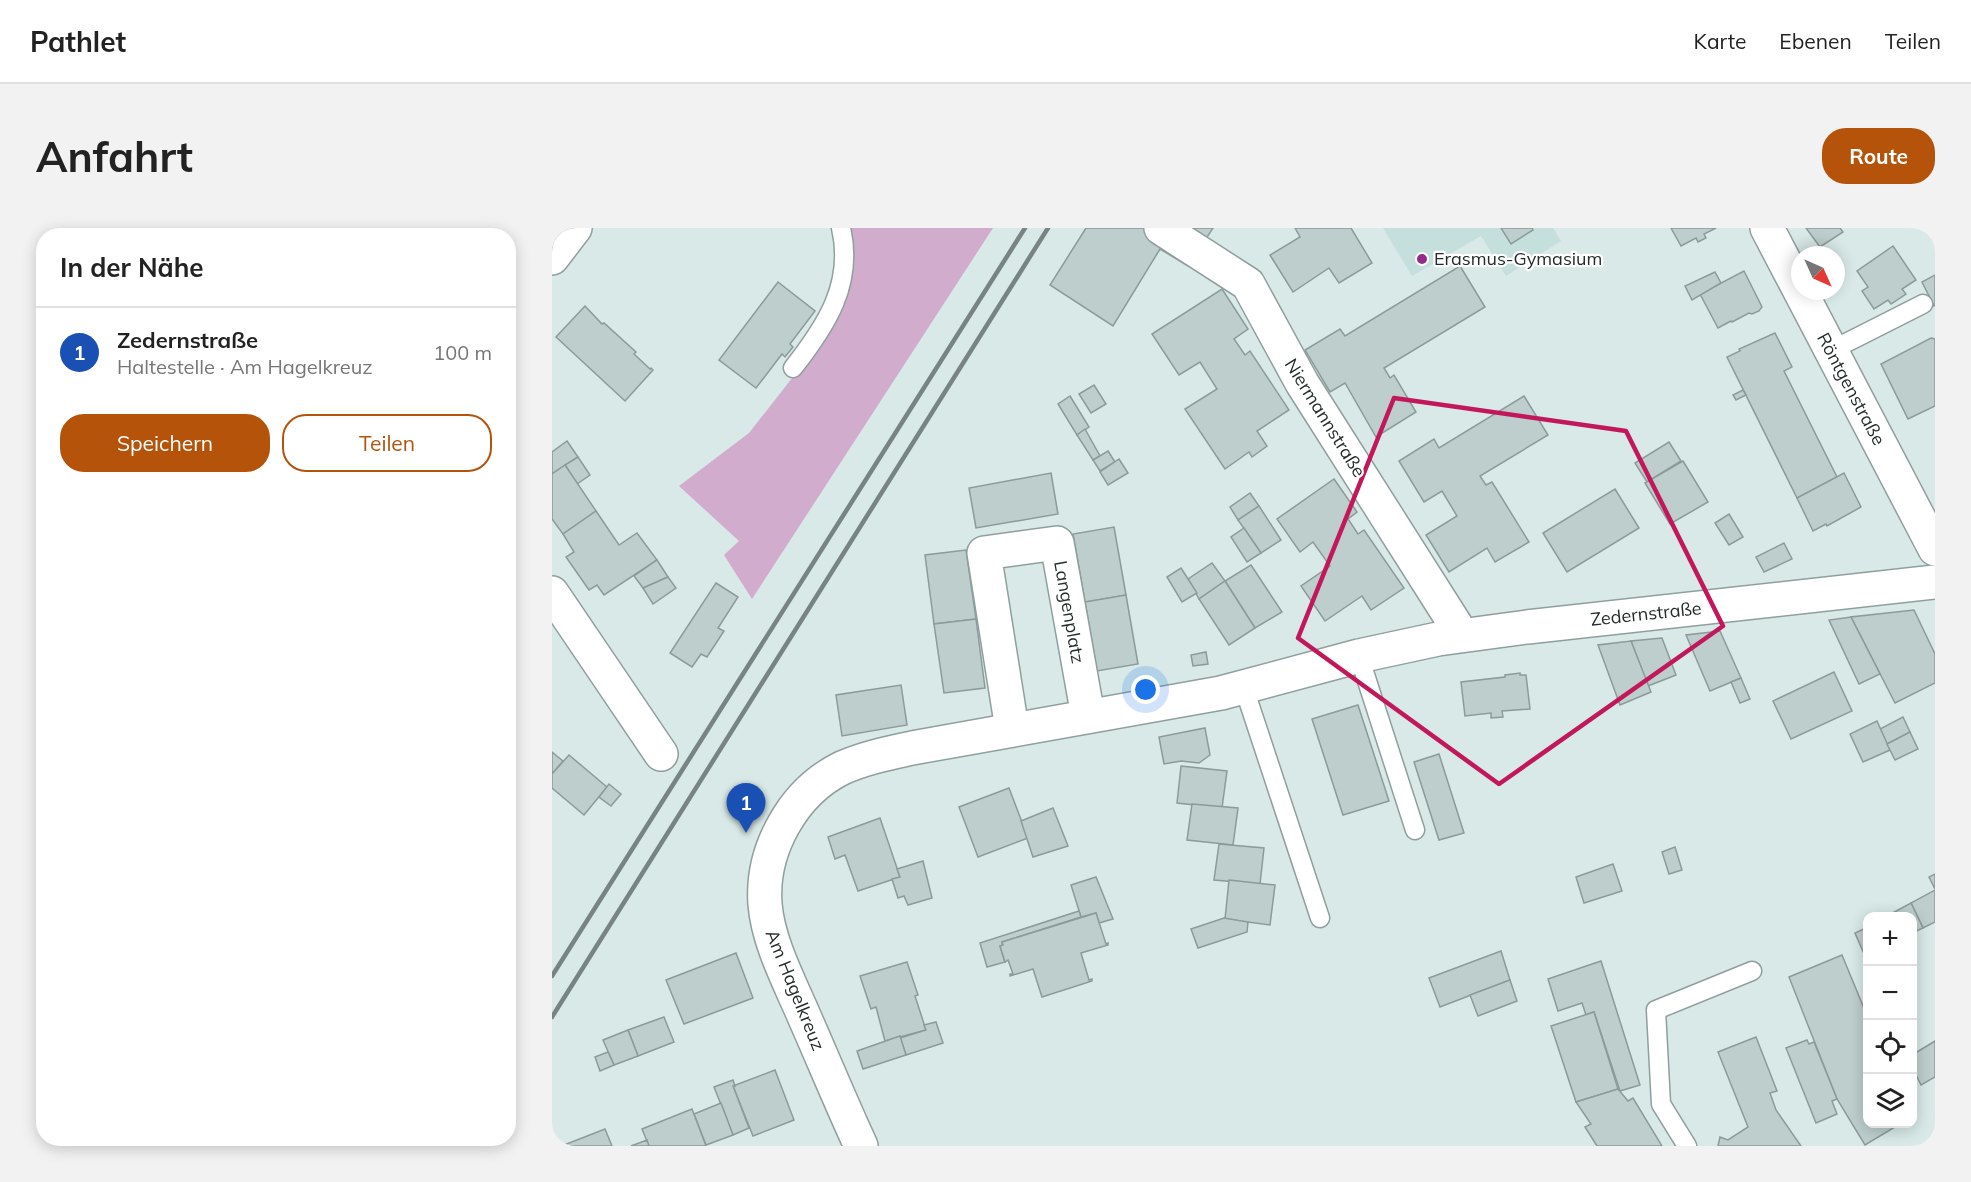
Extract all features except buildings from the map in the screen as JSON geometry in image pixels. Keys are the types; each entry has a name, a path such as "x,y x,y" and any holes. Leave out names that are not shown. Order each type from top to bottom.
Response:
{"street":[{"path":"552,258 575,228"},
{"name":"Niermannstraße","path":"1161,228 1248,284 1302,383 1462,635"},
{"name":"Röntgenstraße","path":"1767,228 1830,351 1925,506 1935,549"},
{"name":"Langenplatz","path":"1012,729 984,553 1057,543 1088,716"},
{"name":"Zedernstraße","path":"822,780 842,768 886,753 1244,688 1359,656 1462,635 1935,582"},
{"path":"552,592 661,754"},
{"name":"Am Hagelkreuz","path":"822,780 806,795 781,830 768,867 765,905 771,934 788,981 852,1143"}],"lane":[{"path":"793,368 820,332 838,294 843,259 841,228"},
{"path":"1830,351 1923,304"},
{"path":"1359,656 1415,830"},
{"path":"1244,688 1320,918"},
{"path":"1687,1146 1661,1104 1656,1010 1752,971"}],"highlighted area":[{"path":"1394,398 1626,431 1723,626 1499,784 1298,638"}],"shaded area":[{"path":"850,228 993,228 752,599 724,555 739,541 679,486 749,433 825,336 843,307 850,280"},
{"name":"Erasmus-Gymasium","path":"1383,228 1553,228 1561,241 1506,276 1481,236 1412,276"}],"railway":[{"path":"552,976 1025,228"},
{"path":"552,1017 1048,228"}],"place":[{"name":"Erasmus-Gymasium","path":"1422,259"},
{"name":"Zedernstraße","path":"746,833"}]}
